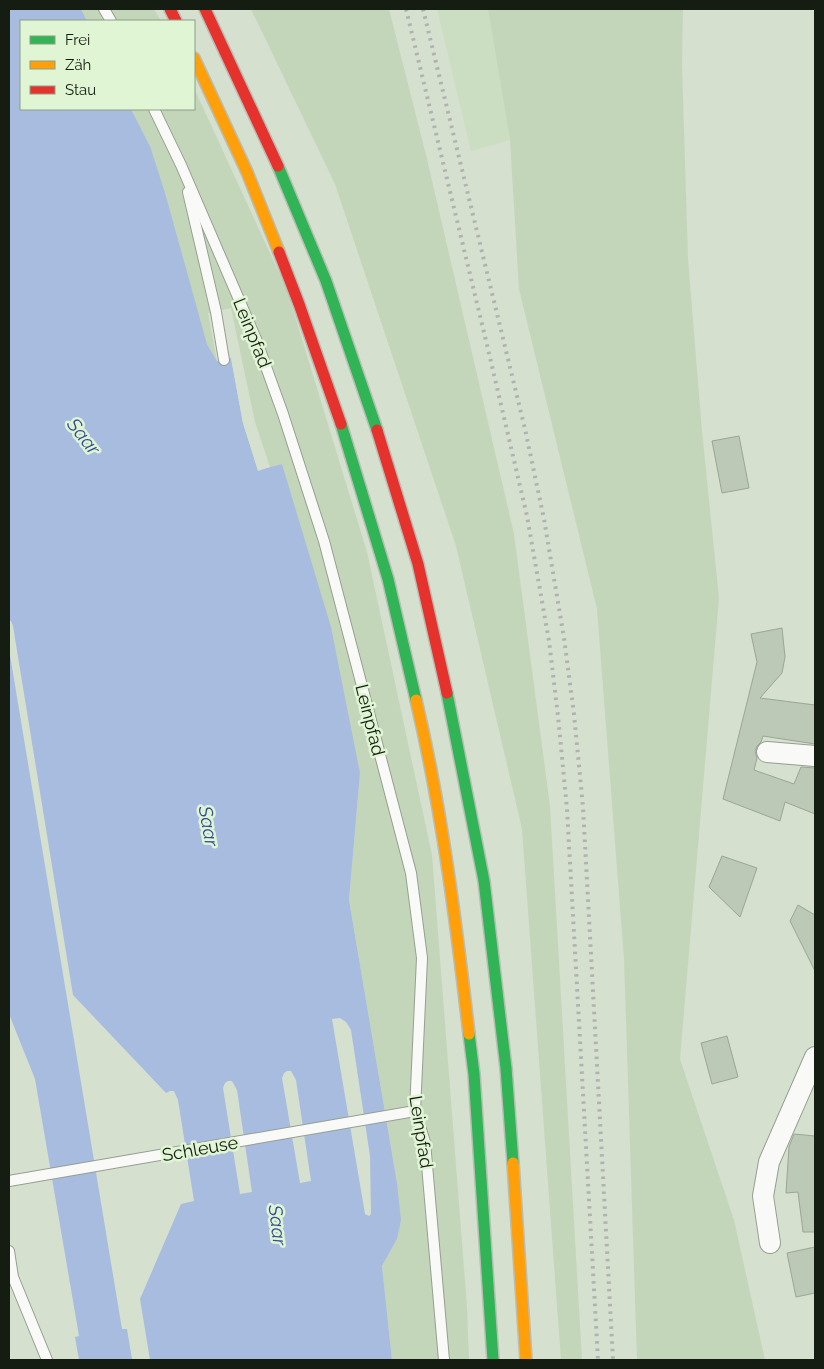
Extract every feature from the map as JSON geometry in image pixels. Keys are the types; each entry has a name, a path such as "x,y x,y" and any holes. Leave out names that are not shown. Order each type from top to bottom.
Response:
{"highway":[{"path":"205,9 271,149 326,281 375,422 418,564 454,722 484,881 506,1068 526,1360"},
{"path":"195,60 247,172 299,304 345,435 388,579 423,729 452,890 474,1074 493,1360"}],"street":[{"path":"768,752 815,756"},
{"path":"770,1243 763,1196 769,1162 815,1057"}],"lane":[{"path":"104,9 110,20"},
{"name":"Leinpfad","path":"154,110 181,165 256,339 283,414 324,541 411,873 422,958 415,1111 425,1142 444,1360"},
{"path":"181,165 216,312 224,360"},
{"name":"Schleuse","path":"9,1181 415,1111"},
{"path":"9,1251 13,1277 47,1360"}],"shaded area":[{"path":"81,9 154,9 160,20 86,20"},
{"path":"251,9 389,9 427,159 514,534 550,806 582,1360 561,1360 522,829 456,546 335,184"},
{"path":"437,9 488,9 510,140 471,151"},
{"path":"488,9 683,9 682,64 688,259 702,431 719,598 680,1059 734,1220 765,1360 637,1360 624,959 597,609 519,289 510,140"},
{"path":"195,90 287,290 367,552 432,855 467,1307 469,1360 392,1360 382,1266 397,1239 397,1183 349,900 360,773 282,464 270,467 255,422 231,308 208,313 217,361 207,344 150,146 132,110 195,110"}],"water":[{"name":"Saar","path":"9,9 81,9 86,20 20,20 20,110 132,110 150,146 207,344 217,361 231,358 243,423 258,470 282,464 331,627 360,773 349,900 397,1183 401,1220 397,1239 382,1266 392,1360 150,1360 140,1299 181,1204 194,1201 178,1100 174,1091 166,1093 73,995 11,621 9,621","holes":["340,1018 346,1022 351,1030 370,1156 371,1214 369,1216 365,1214 332,1019","287,1071 291,1071 296,1080 311,1181 300,1183 282,1078","228,1081 232,1081 237,1090 252,1192 240,1194 223,1088"]},
{"path":"9,649 122,1329 127,1329 132,1359 127,1360 79,1360 75,1337 79,1336 35,1079 9,1014"}],"pier":[{"path":"231,358 233,358 246,423 260,468 269,465 270,467 258,471 243,423"}],"building":[{"path":"739,436 749,488 722,493 712,441"},
{"path":"782,628 785,657 782,673 760,698 815,705 815,744 763,736 755,751 757,758 754,770 794,784 801,767 815,768 815,814 785,802 780,821 723,799 757,662 751,634"},
{"path":"722,856 757,868 740,917 709,887"},
{"path":"798,905 815,915 815,971 790,921"},
{"path":"727,1036 738,1077 712,1084 701,1043"},
{"path":"794,1134 815,1136 815,1232 803,1232 798,1192 786,1193 789,1147"},
{"path":"815,1247 815,1293 796,1297 787,1253"}],"railway":[{"path":"406,9 527,516 549,641 567,809 598,1360"},
{"path":"423,9 525,429 544,519 564,638 583,807 613,1360"}],"traffic: fast":[{"path":"278,166 326,281 377,430"},
{"path":"341,424 388,579 416,700"},
{"path":"447,693 484,881 506,1068 513,1163"},
{"path":"469,1034 474,1074 493,1360"}],"traffic: slow":[{"path":"195,60 247,172 279,252"},
{"path":"416,700 441,824 469,1034"},
{"path":"513,1163 526,1360"}],"traffic: jam":[{"path":"170,9 176,20"},
{"path":"205,9 278,166"},
{"path":"279,252 341,424"},
{"path":"377,430 418,564 447,693"}]}
